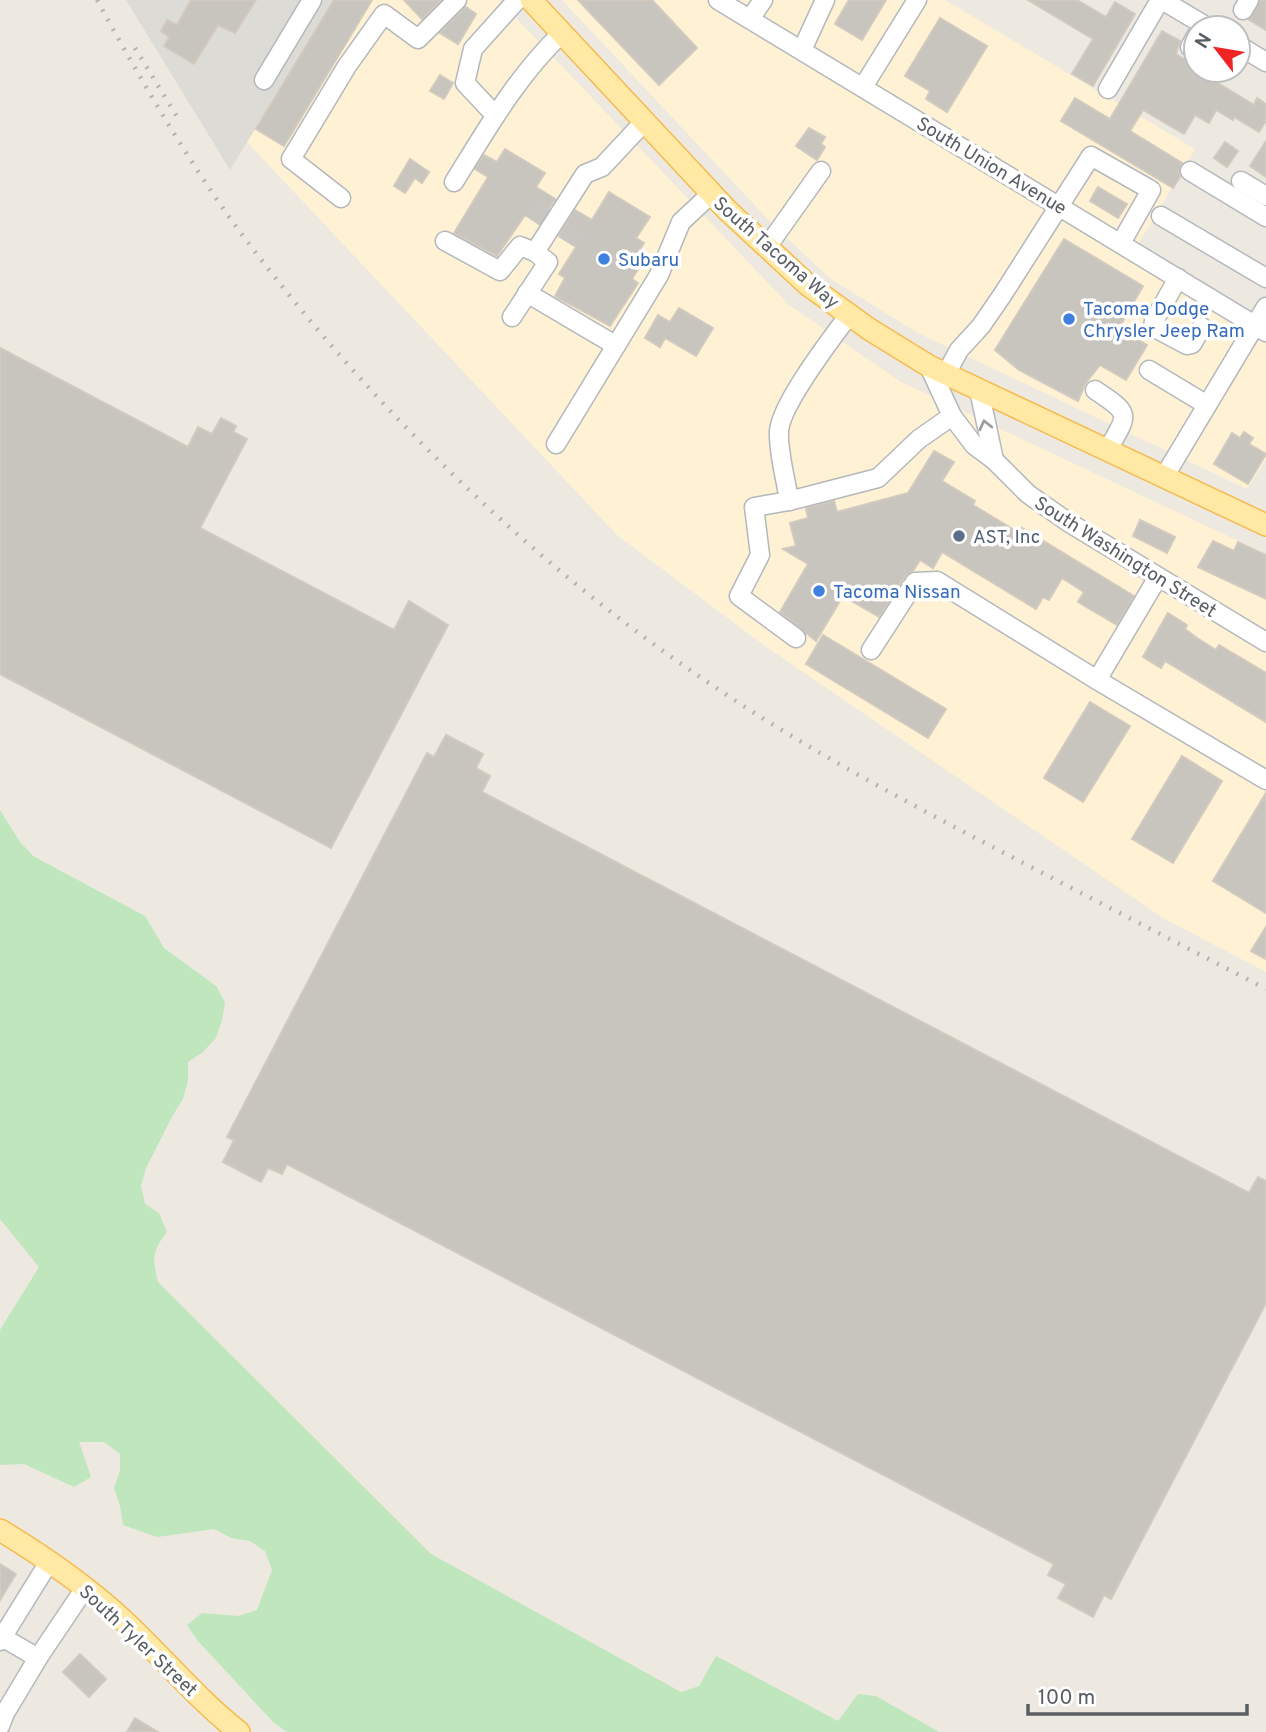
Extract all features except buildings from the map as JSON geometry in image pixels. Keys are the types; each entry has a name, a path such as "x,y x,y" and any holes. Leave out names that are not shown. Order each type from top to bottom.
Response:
{"main road":[{"name":"South Tacoma Way","path":"531,0 711,194 808,285 849,315 938,370 1266,525"},
{"name":"South Tyler Street","path":"0,1530 85,1588 122,1619 239,1732"}],"street":[{"path":"264,80 312,0"},
{"path":"341,198 290,159 347,66 384,14 418,39 457,0"},
{"path":"495,116 465,83 472,48 517,0"},
{"name":"South Union Avenue","path":"718,0 1260,328"},
{"path":"750,19 762,0"},
{"path":"802,50 825,0"},
{"path":"863,87 917,0"},
{"path":"1108,89 1161,0 1182,15"},
{"path":"454,182 495,116 539,55 562,33"},
{"path":"535,252 586,174 602,167 644,122"},
{"path":"938,370 981,326 1091,156 1151,190 1121,243"},
{"path":"766,247 821,171"},
{"path":"1190,171 1266,216"},
{"path":"1241,181 1266,196"},
{"path":"556,444 659,275 681,222 711,194"},
{"path":"1161,216 1266,278"},
{"path":"445,241 500,271 520,246 535,252 548,262 512,317"},
{"path":"1178,278 1153,327 1187,345 1192,344 1202,327"},
{"path":"527,293 615,345"},
{"path":"1164,477 1207,405 1260,328 1266,307"},
{"path":"789,501 779,434 781,418 820,354 849,315"},
{"name":"South Washington Street","path":"938,370 952,416 974,445 994,460 1015,483 1041,504 1266,642"},
{"path":"1149,370 1207,405"},
{"path":"979,390 994,460"},
{"path":"1095,390 1120,407 1124,413 1124,420 1107,451"},
{"path":"796,638 739,596 760,555 754,507 789,501 878,478 919,439 952,416"},
{"path":"1097,680 1158,577"},
{"path":"872,650 915,582 937,581 1266,780"},
{"path":"38,1658 1,1639 49,1562"},
{"path":"0,1726 38,1658 85,1588"}],"shaded area":[{"path":"126,0 334,0 230,170"},
{"path":"334,0 499,0 788,304 901,382 1266,554 1266,972 1163,918 765,646 617,535 247,142"},
{"path":"562,0 945,0 1195,149 1130,258 1266,343 1266,459 1247,489 918,333 832,280 778,230"}],"green space":[{"path":"0,810 20,842 33,856 145,916 164,948 216,986 225,1002 216,1038 203,1052 188,1062 188,1080 183,1099 146,1168 141,1186 145,1204 159,1213 167,1232 158,1245 155,1256 158,1282 431,1554 681,1692 699,1686 716,1656 838,1721 858,1694 876,1696 939,1732 287,1732 274,1723 197,1640 187,1625 202,1613 239,1616 257,1610 272,1570 265,1551 250,1541 231,1538 214,1529 157,1537 123,1525 114,1488 120,1471 120,1454 104,1442 79,1442 91,1477 74,1487 24,1464 0,1465 0,1330 39,1267 0,1219"}],"tunnel":[{"path":"533,220 549,195"},
{"path":"567,242 583,215"}],"railway":[{"path":"97,0 178,140 232,221 283,287 392,413 451,472 575,584 709,683 818,752 932,815 1266,989"},
{"path":"135,48 179,120"}],"place":[{"name":"Subaru","path":"604,259"},
{"name":"Tacoma Dodge Chrysler Jeep Ram","path":"1069,319"},
{"name":"AST, Inc","path":"959,536"},
{"name":"Tacoma Nissan","path":"819,591"}]}
